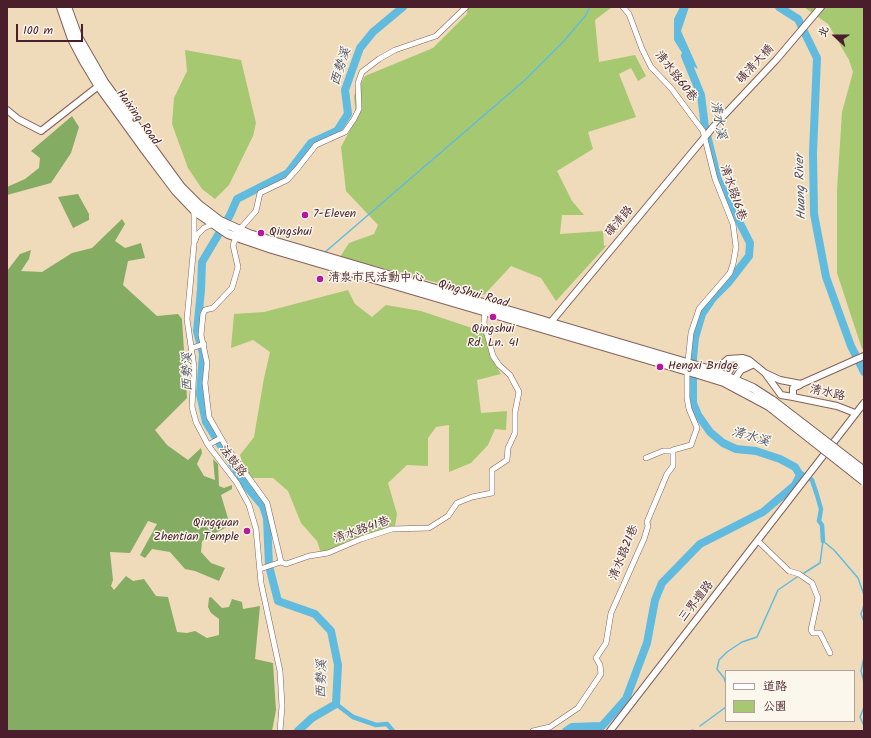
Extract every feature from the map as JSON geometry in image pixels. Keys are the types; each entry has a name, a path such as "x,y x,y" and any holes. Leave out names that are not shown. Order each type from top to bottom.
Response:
{"main road":[{"name":"Haixing Road","path":"61,7 72,39 101,84 197,208 216,224"},
{"name":"Haixing Road","path":"67,7 78,37 101,84"},
{"name":"QingShui Road","path":"216,224 234,232 729,380"},
{"name":"QingShui Road","path":"692,368 714,371 729,380"},
{"path":"729,380 771,403 864,471"},
{"path":"771,403 864,481"}],"street":[{"path":"281,562 267,503 221,438 210,417 205,383 207,363 201,335 203,314 205,310 212,308 232,288 238,268 233,245 234,232 256,211 262,190 287,180 316,145 345,132 360,109 358,83 362,72 379,59 395,50 436,36 466,7"},
{"name":"清水路60巷","path":"623,7 629,14 642,49 651,67 682,102 703,131 705,137"},
{"name":"磺清大橋","path":"705,137 776,60 821,7"},
{"path":"7,110 18,119 41,131 101,84"},
{"name":"磺清路","path":"549,326 705,137"},
{"name":"清水路16巷","path":"692,368 695,320 707,299 730,273 736,248 733,224 714,179 705,137"},
{"name":"法鼓路","path":"197,208 194,213 194,244 187,319 194,367 192,407 196,422 208,445 236,483 249,504 256,529 261,583 280,671 282,706 280,731"},
{"path":"194,244 197,235 204,228 216,224"},
{"name":"清水路41巷","path":"260,569 281,562 286,564 309,556 328,554 361,539 392,529 429,528 448,516 457,504 472,496 492,493 492,470 507,460 508,448 514,433 515,412 519,392 510,375 499,365 493,356 484,323 486,308"},
{"path":"192,348 204,344"},
{"name":"清水路","path":"793,397 793,388 864,356"},
{"name":"清水路","path":"714,371 724,362 735,358 749,360 766,374 785,382 801,384"},
{"path":"729,380 741,370 753,364"},
{"path":"646,458 664,451 673,451 674,449 691,445 698,428 689,409 692,368"},
{"name":"清水路","path":"766,374 781,394 837,406 855,413"},
{"path":"855,413 862,406"},
{"name":"三界壇路","path":"610,731 802,485 855,413"},
{"path":"208,445 221,438"},
{"name":"清水路21巷","path":"534,731 550,727 578,708 601,674 600,665 596,658 606,643 611,613 644,539 647,522 667,474 673,466 673,451"},
{"path":"758,541 789,571 799,574 812,583 818,598 811,630 813,633 820,633 830,653"}],"green space":[{"path":"467,7 612,7 595,20 599,62 635,55 646,76 638,81 631,68 619,74 636,117 588,132 593,149 557,171 572,201 584,215 562,215 560,234 603,231 604,246 607,245 556,301 541,278 511,266 484,295 340,257 349,243 374,234 378,225 346,191 341,147 356,119 354,96 365,76 433,48 467,14"},
{"path":"804,7 864,7 864,348 862,349 837,273 837,190 842,112 853,72 849,60 828,24"},
{"path":"185,50 241,60 256,123 253,136 229,185 215,199 202,189 188,168 172,124 174,98 187,71"},
{"path":"72,116 79,127 71,153 51,183 7,195 7,187 25,179 39,168 40,158 31,151"},
{"path":"78,194 89,214 89,220 73,228 58,197"},
{"path":"122,219 125,224 115,241 125,248 141,243 145,258 128,261 123,285 157,316 178,314 182,319 187,398 155,430 167,445 188,460 201,448 202,453 197,464 204,476 215,480 213,459 218,464 219,486 224,488 232,485 232,489 221,495 230,525 202,541 201,552 211,563 225,568 219,581 195,571 185,569 170,552 152,549 145,558 140,555 157,524 148,521 130,553 110,552 113,580 111,586 114,590 126,576 133,581 144,579 156,596 168,597 177,632 187,633 195,631 207,638 219,635 219,619 211,613 208,607 209,598 211,597 222,608 229,607 232,599 242,602 243,609 260,606 255,659 273,663 276,710 272,731 7,731 7,271 20,254 31,250 29,259 21,271 42,272 72,253 92,248"},
{"path":"348,290 355,304 372,317 386,305 421,311 484,332 491,357 501,374 477,380 481,413 507,411 506,430 495,429 488,445 471,463 449,472 449,425 436,427 428,438 428,466 407,465 388,483 397,514 395,526 347,541 322,556 317,541 301,523 288,491 273,478 247,478 240,455 254,437 270,352 253,340 231,348 234,314 264,312"}],"water":[{"path":"680,7 689,7 681,31 698,69 689,64 674,40 674,19"}],"waterway":[{"name":"西勢溪","path":"298,731 312,718 336,704 338,665 331,631 315,614 278,601 269,566 267,518 263,506 246,486 206,422 200,394 203,354 197,331 202,262 230,215 237,199 288,173 311,143 337,131 348,114 345,90 360,48 373,32 403,7"},
{"path":"324,253 525,80 564,41 586,15 590,7"},
{"name":"Huang River","path":"779,7 798,19 817,58 813,153 814,214 826,277 851,346 864,372"},
{"name":"清水溪","path":"566,731 572,727 602,726 626,699 647,643 655,600 662,583 700,544 763,512 795,485 800,475 795,467 780,459 756,451 736,449 723,443 710,432 698,415 693,403 693,358 695,338 702,314 713,298 728,283 749,256 750,243 718,180 705,127 701,95 685,56"},
{"path":"799,472 812,480 821,509 819,521 822,525 823,541"},
{"path":"823,541 834,550 858,578 864,595"},
{"path":"804,573 820,563 823,541"},
{"path":"725,681 717,669 719,660 727,652 742,642 757,637 778,590 797,577"},
{"path":"864,605 861,614 864,622"},
{"path":"864,657 861,671 864,682"},
{"path":"336,704 353,717 376,725 387,724 393,731"},
{"path":"864,707 860,717 864,726"},
{"path":"700,726 725,708"}],"place":[{"name":"7-Eleven","path":"305,215"},
{"name":"Qingshui","path":"261,233"},
{"name":"清泉市民活動中心","path":"320,279"},
{"name":"Qingshui Rd. Ln. 41","path":"493,317"},
{"name":"Hengxi Bridge","path":"660,367"},
{"name":"Qingquan Zhentian Temple","path":"247,531"}]}
